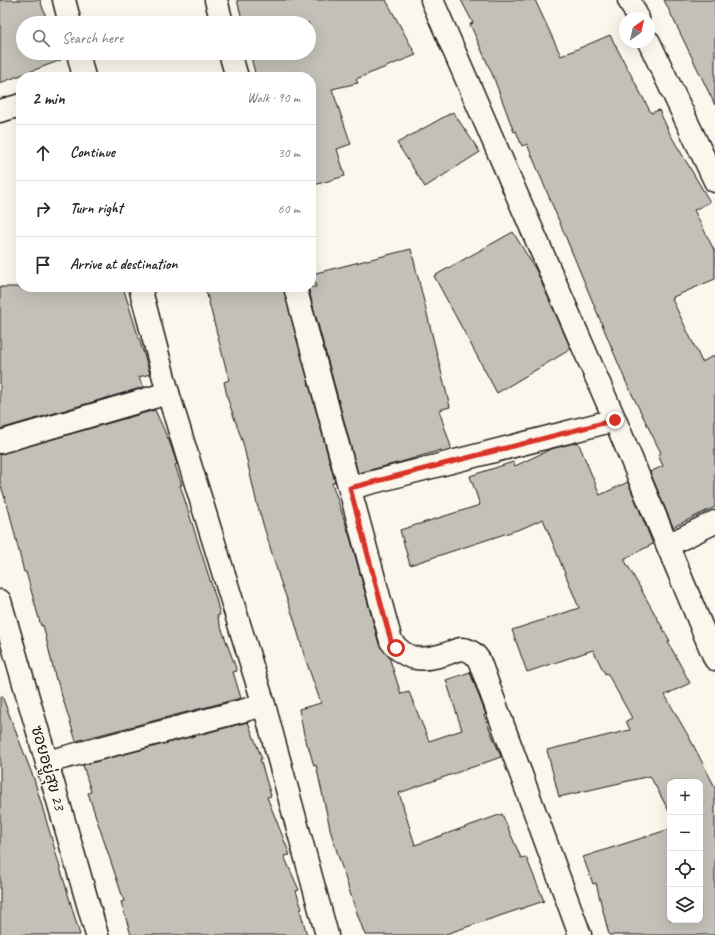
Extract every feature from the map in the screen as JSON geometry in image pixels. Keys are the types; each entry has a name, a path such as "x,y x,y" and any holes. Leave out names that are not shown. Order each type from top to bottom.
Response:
{"street":[{"path":"64,0 68,16"},
{"path":"216,0 220,16"},
{"path":"432,0 615,420 715,659"},
{"path":"629,0 635,12"},
{"path":"652,48 715,181"},
{"path":"80,60 83,72"},
{"path":"232,60 236,72"},
{"path":"0,111 16,106"},
{"path":"141,292 168,393 264,705 327,935"},
{"path":"296,292 391,641 396,648 405,655 415,658 430,659 462,649 474,654 479,660 580,935"},
{"path":"0,442 168,393"},
{"path":"350,488 615,420"},
{"path":"668,545 715,522"},
{"name":"ซอยอยู่สุข 23","path":"0,600 97,935"},
{"path":"47,762 264,705"}],"building":[{"path":"0,0 40,0 46,16 16,16 16,60 61,60 29,72 16,72 16,77 0,83"},
{"path":"237,0 386,0 416,55 356,79 358,83 332,89 351,144 337,149 345,176 316,185 316,72 255,72 252,60 316,60 316,16 241,16"},
{"path":"461,0 535,0 561,56 610,35 651,113 659,110 670,134 710,202 694,210 715,252 715,279 673,297 674,298 672,299 702,362 715,355 715,507 673,527 650,472 663,466 658,455 661,453 626,382 527,144 522,146 516,131 514,132 493,76 470,24 473,23"},
{"path":"664,0 715,0 715,105"},
{"path":"453,112 480,152 425,187 397,143"},
{"path":"513,232 536,270 571,349 497,393 434,276"},
{"path":"411,249 450,407 439,410 451,447 358,473 309,292 316,292 316,273"},
{"path":"0,287 16,287 16,292 125,292 150,374 139,377 144,387 0,429"},
{"path":"206,292 284,292 335,482 332,483 350,537 379,644 389,657 401,694 409,692 429,741 462,730 446,680 470,672 486,715 484,715 501,757 399,793 415,845 502,814 521,858 526,857 544,901 443,935 365,935 331,833 316,765 314,766 308,745 306,745 299,709 321,703 305,658 257,504 243,443 228,400 224,382 229,380"},
{"path":"155,410 170,443 177,464 175,465 182,485 180,485 216,599 220,615 217,616 237,671 233,672 241,698 76,741 56,680 43,625 41,626 26,572 24,572 9,511 0,483 0,454"},
{"path":"578,442 600,495 628,482 653,544 624,559 670,641 668,642 690,683 665,695 715,787 715,935 609,935 596,883 593,884 583,857 667,830 667,923 703,923 703,779 667,779 667,807 650,776 559,797 547,750 630,730 626,721 632,718 607,673 605,674 593,650 527,672 512,630 579,608 543,519 523,528 410,565 400,530 480,505 470,476 513,462 515,466 551,449"},
{"path":"2,696 34,779 80,935 0,935 0,697"},
{"path":"248,722 262,759 260,759 271,796 267,797 290,855 284,856 299,890 296,891 302,909 300,910 307,935 131,935 121,902 124,901 88,793 91,792 83,765"}],"route":[{"path":"396,648 391,641 350,488 615,420"}]}
